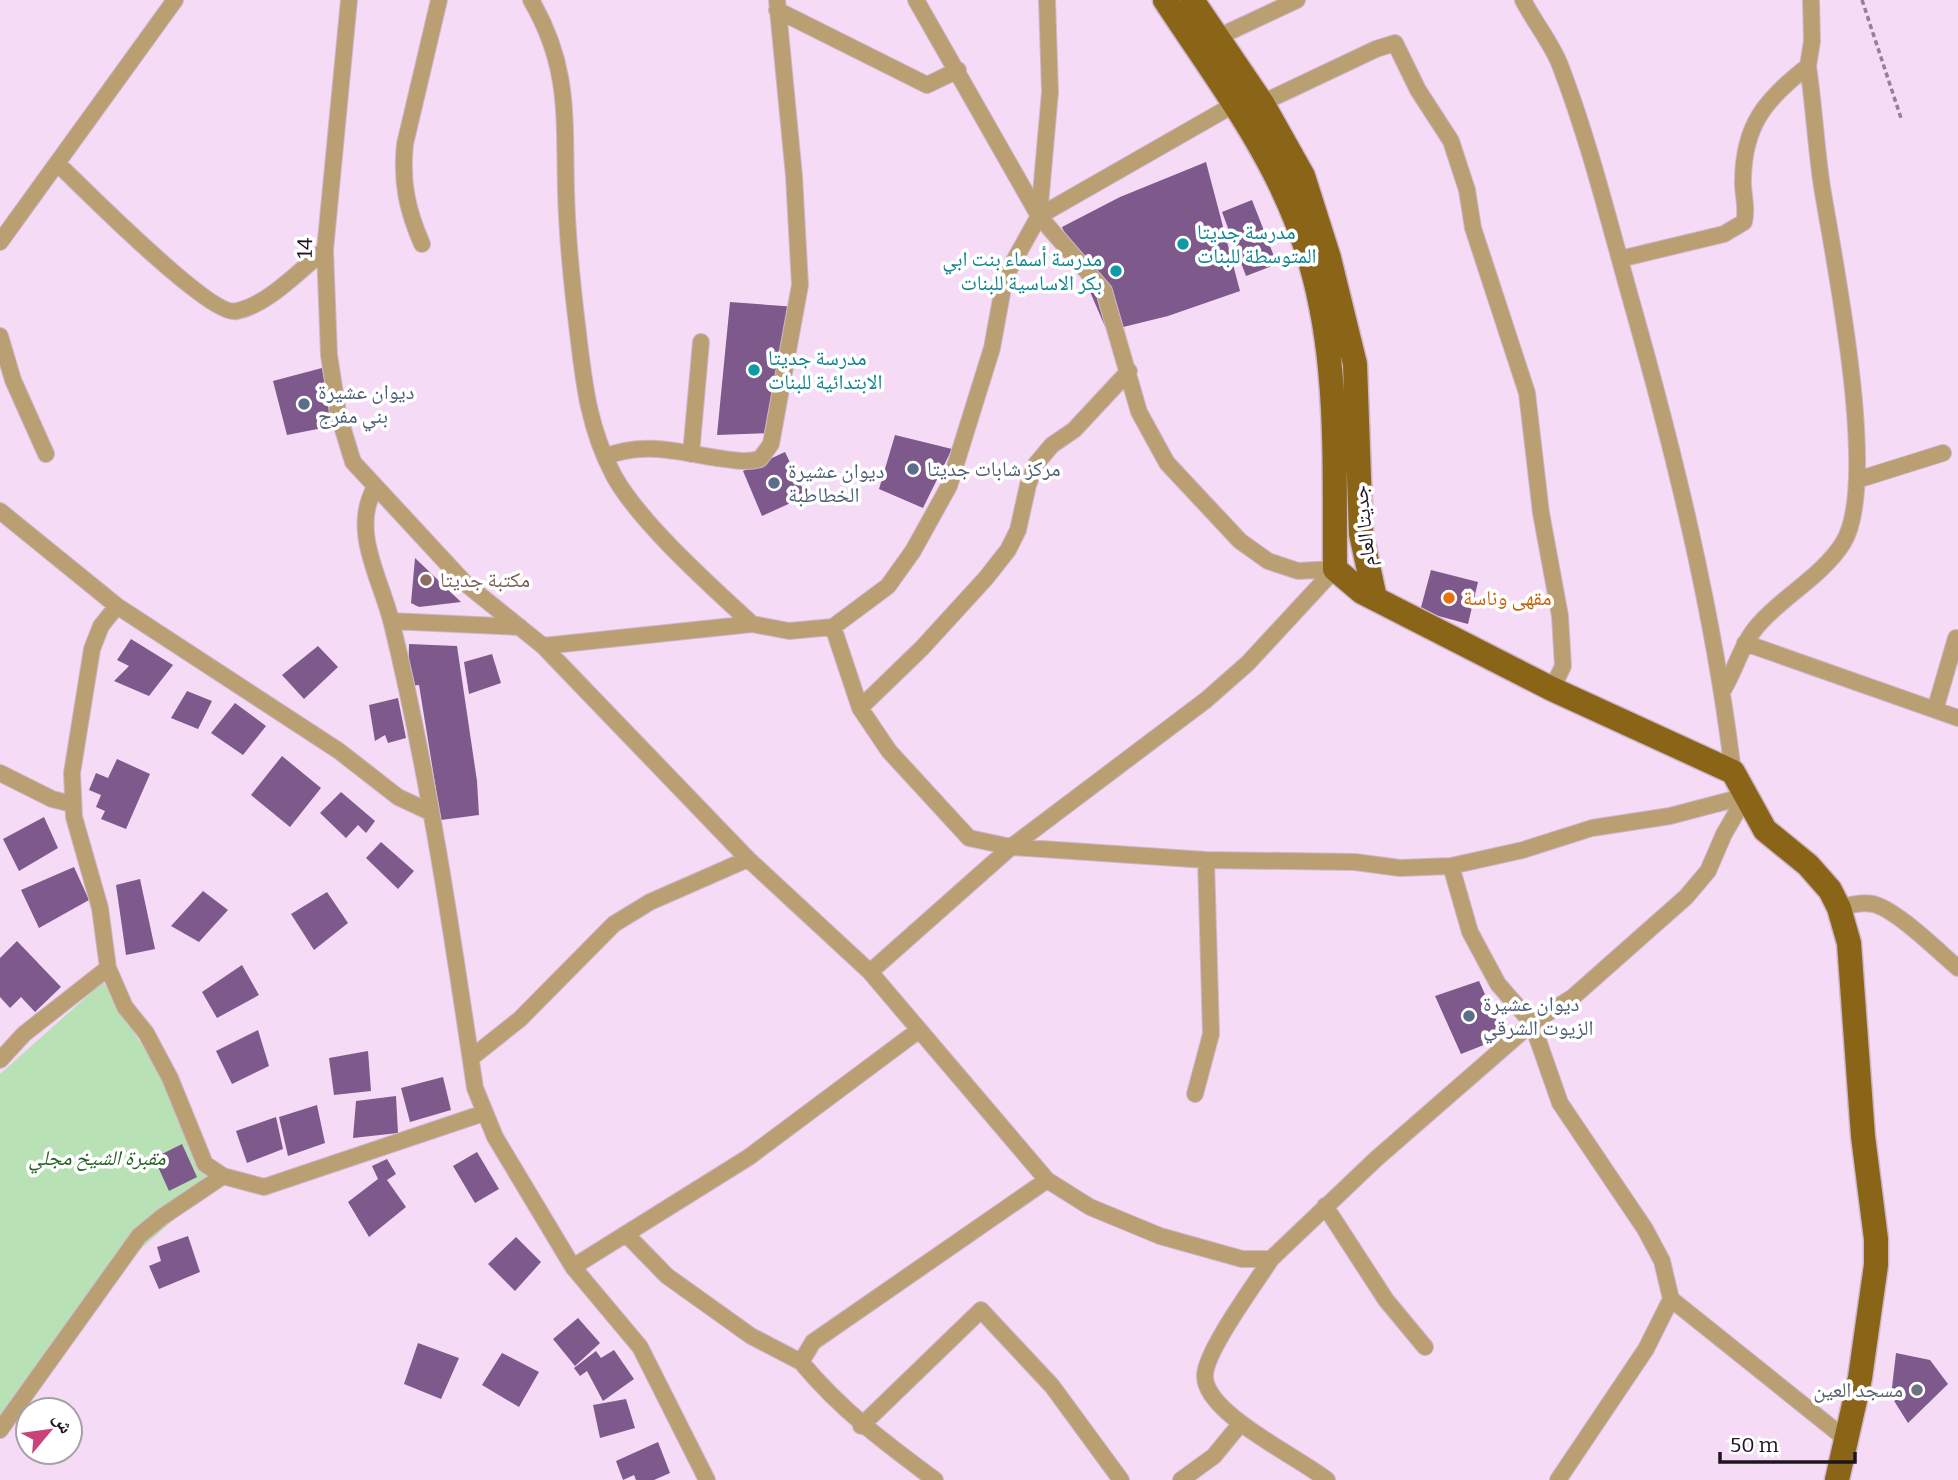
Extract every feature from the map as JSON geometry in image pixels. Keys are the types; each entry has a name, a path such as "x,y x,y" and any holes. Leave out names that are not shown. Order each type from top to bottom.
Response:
{"main road":[{"name":"جديتا العام","path":"1179,2 1216,38 1262,103 1303,176 1343,308 1355,364 1360,534 1375,598"},
{"name":"جديتا العام","path":"1179,2 1297,223 1313,272 1333,388 1335,569 1362,592 1375,598"},
{"path":"1375,598 1552,689 1733,772 1765,830 1808,865 1830,890 1839,908 1849,943 1863,1136 1876,1239 1876,1265 1860,1378 1837,1480"}],"street":[{"path":"0,242 175,0"},
{"name":"14","path":"349,0 325,250 328,355 338,413 353,462 466,584 543,646 748,859 870,972 1047,1180 1090,1207 1160,1236 1241,1259 1271,1259"},
{"path":"422,244 409,215 403,168 405,144 439,0"},
{"path":"531,0 553,40 561,75 565,103 567,243 584,396 605,457 615,479 645,517 752,624"},
{"path":"916,0 1039,216 1104,291 1139,412 1167,463 1240,541 1268,561 1298,571 1335,569"},
{"path":"543,646 752,624 789,631 833,627 888,586 930,522 949,486 992,348 1005,277 1039,216 1050,92 1047,0"},
{"path":"1216,38 1297,0"},
{"path":"1524,0 1559,62 1653,376 1683,502 1722,692 1733,772"},
{"path":"1722,692 1745,643 1758,625 1824,566 1844,542 1855,512 1857,480 1849,367 1822,186 1808,66 1812,41 1811,0"},
{"path":"605,457 631,449 754,461 768,452 800,285 794,176 777,5"},
{"path":"777,5 927,85 958,70"},
{"path":"1262,103 1376,48 1395,43 1418,90 1451,142 1467,190 1473,228 1527,393 1541,513 1560,616 1563,666 1552,689"},
{"path":"1620,260 1724,234 1744,222 1744,145 1766,107 1783,86 1808,66"},
{"path":"1039,216 1235,104"},
{"path":"57,163 194,291 228,312 238,311 263,298 325,250"},
{"path":"0,336 13,380 46,454"},
{"path":"691,454 701,342"},
{"path":"860,708 922,648 986,578 1018,530 1028,485 1036,464 1052,445 1074,430 1129,370"},
{"path":"1857,480 1943,453"},
{"path":"375,487 366,503 364,520 368,549 391,621 430,812 475,1088 495,1138 573,1267 640,1347 707,1480"},
{"path":"0,511 117,606 339,751 398,797 430,812"},
{"path":"870,972 1011,848 1206,700 1248,663 1335,569"},
{"path":"117,606 101,626 92,649 72,773 72,804 100,908 108,968 125,1007 146,1033 170,1078 205,1164 223,1176 264,1188 484,1113"},
{"path":"391,621 520,627"},
{"path":"833,627 860,708 889,751 969,838 1011,848 1206,860 1355,862 1401,869 1451,866 1523,850 1591,828 1670,817 1746,796"},
{"path":"1935,710 1956,638"},
{"path":"1745,643 1958,718"},
{"path":"0,773 52,799 72,804"},
{"path":"1327,1480 1241,1423 1215,1400 1208,1390 1205,1374 1215,1349 1271,1259 1325,1206 1532,1023 1573,997 1686,897 1717,856 1724,834 1746,796"},
{"path":"471,1058 520,1019 614,924 650,902 748,859"},
{"path":"1195,1094 1211,1034 1206,860"},
{"path":"1451,866 1470,932 1498,984 1532,1023 1560,1103 1646,1229 1662,1261 1671,1299 1847,1440"},
{"path":"1839,908 1857,903 1875,904 1897,918 1958,968"},
{"path":"0,1060 24,1034 108,968"},
{"path":"573,1267 749,1157 919,1030"},
{"path":"0,1430 139,1236 223,1176"},
{"path":"802,1362 813,1342 1047,1180"},
{"path":"1325,1206 1379,1291 1425,1347"},
{"path":"626,1234 642,1255 667,1276 751,1336 802,1362 838,1405 861,1426 934,1480"},
{"path":"1558,1480 1646,1349 1671,1299"},
{"path":"861,1426 981,1310 1052,1386 1121,1480"},
{"path":"1181,1480 1214,1456 1241,1423"}],"path":[{"path":"1862,0 1902,121"}],"green space":[{"name":"مقبرة الشيخ مجلي","path":"103,982 223,1176 110,1276 21,1396 14,1396 14,1406 0,1425 0,1074"}],"building":[{"path":"1206,162 1240,291 1168,316 1107,331 1062,227 1120,197"},
{"path":"1252,200 1277,264 1246,276 1222,212"},
{"name":"مدرسة جديتا الابتدائية للبنات","path":"730,302 797,307 773,433 717,435"},
{"name":"ديوان عشيرة بني مفرج","path":"322,368 333,426 287,435 273,381"},
{"name":"مركز شابات جديتا","path":"895,435 952,449 923,508 879,489"},
{"name":"ديوان عشيرة الخطاطبة","path":"785,452 806,496 762,516 743,471"},
{"name":"مكتبة جديتا","path":"415,558 461,602 419,607 411,603"},
{"path":"1431,570 1478,582 1468,624 1420,611"},
{"path":"131,639 173,665 149,696 114,681 129,666 117,660"},
{"path":"409,644 457,646 477,781 479,815 441,820 419,685 408,686"},
{"path":"318,646 338,667 304,699 282,675"},
{"path":"492,654 501,683 469,694 464,662"},
{"path":"187,691 212,701 198,729 171,718"},
{"path":"398,698 406,738 388,743 385,735 375,741 369,705"},
{"path":"235,703 266,726 243,755 211,733"},
{"path":"282,756 321,788 290,827 251,795"},
{"path":"117,759 150,774 126,829 101,819 105,811 96,807 101,795 89,790 96,773 108,778"},
{"path":"341,792 375,821 366,833 358,825 346,838 320,813"},
{"path":"44,817 58,848 19,871 3,839"},
{"path":"381,842 414,871 398,889 366,858"},
{"path":"74,867 89,900 39,928 21,890"},
{"path":"140,879 155,949 126,955 116,885"},
{"path":"203,891 228,910 199,942 171,926"},
{"path":"327,892 348,923 314,950 291,914"},
{"path":"17,941 61,987 35,1012 21,997 10,1008 0,997 0,958"},
{"path":"242,965 259,995 217,1018 202,992"},
{"name":"ديوان عشيرة الزيوت الشرقي","path":"1479,981 1504,1037 1461,1054 1435,996"},
{"path":"258,1030 269,1066 232,1084 216,1051"},
{"path":"368,1051 371,1091 334,1095 329,1058"},
{"path":"443,1077 451,1110 410,1122 401,1088"},
{"path":"396,1096 398,1133 353,1138 356,1101"},
{"path":"317,1105 325,1143 288,1156 279,1117"},
{"path":"276,1117 283,1149 247,1163 236,1131"},
{"path":"182,1144 197,1177 169,1191 154,1158"},
{"path":"477,1152 499,1189 475,1203 453,1166"},
{"path":"387,1159 396,1174 387,1180 406,1207 369,1237 348,1202 378,1179 372,1166"},
{"path":"188,1236 200,1272 159,1289 149,1266 161,1261 157,1247"},
{"path":"516,1237 541,1262 515,1291 488,1264"},
{"path":"578,1318 600,1343 575,1366 553,1339"},
{"path":"418,1343 459,1358 441,1399 404,1384"},
{"path":"614,1350 634,1379 603,1401 587,1371 580,1376 574,1368 596,1351 601,1358"},
{"path":"502,1353 539,1372 519,1407 482,1385"},
{"name":"مسجد العين","path":"1896,1353 1930,1360 1948,1384 1908,1423 1891,1396"},
{"path":"626,1399 635,1428 600,1438 593,1405"},
{"path":"658,1442 670,1473 654,1480 636,1480 634,1475 623,1480 616,1461"}],"place":[{"name":"مدرسة جديتا المتوسطة للبنات","path":"1183,244"},
{"name":"مدرسة أسماء بنت ابي بكر الاساسية للبنات","path":"1116,271"},
{"name":"مدرسة جديتا الابتدائية للبنات","path":"754,370"},
{"name":"ديوان عشيرة بني مفرج","path":"304,404"},
{"name":"مركز شابات جديتا","path":"913,469"},
{"name":"ديوان عشيرة الخطاطبة","path":"774,483"},
{"name":"مكتبة جديتا","path":"426,580"},
{"name":"مقهى وناسة","path":"1449,598"},
{"name":"ديوان عشيرة الزيوت الشرقي","path":"1469,1016"},
{"name":"مسجد العين","path":"1917,1390"}]}
